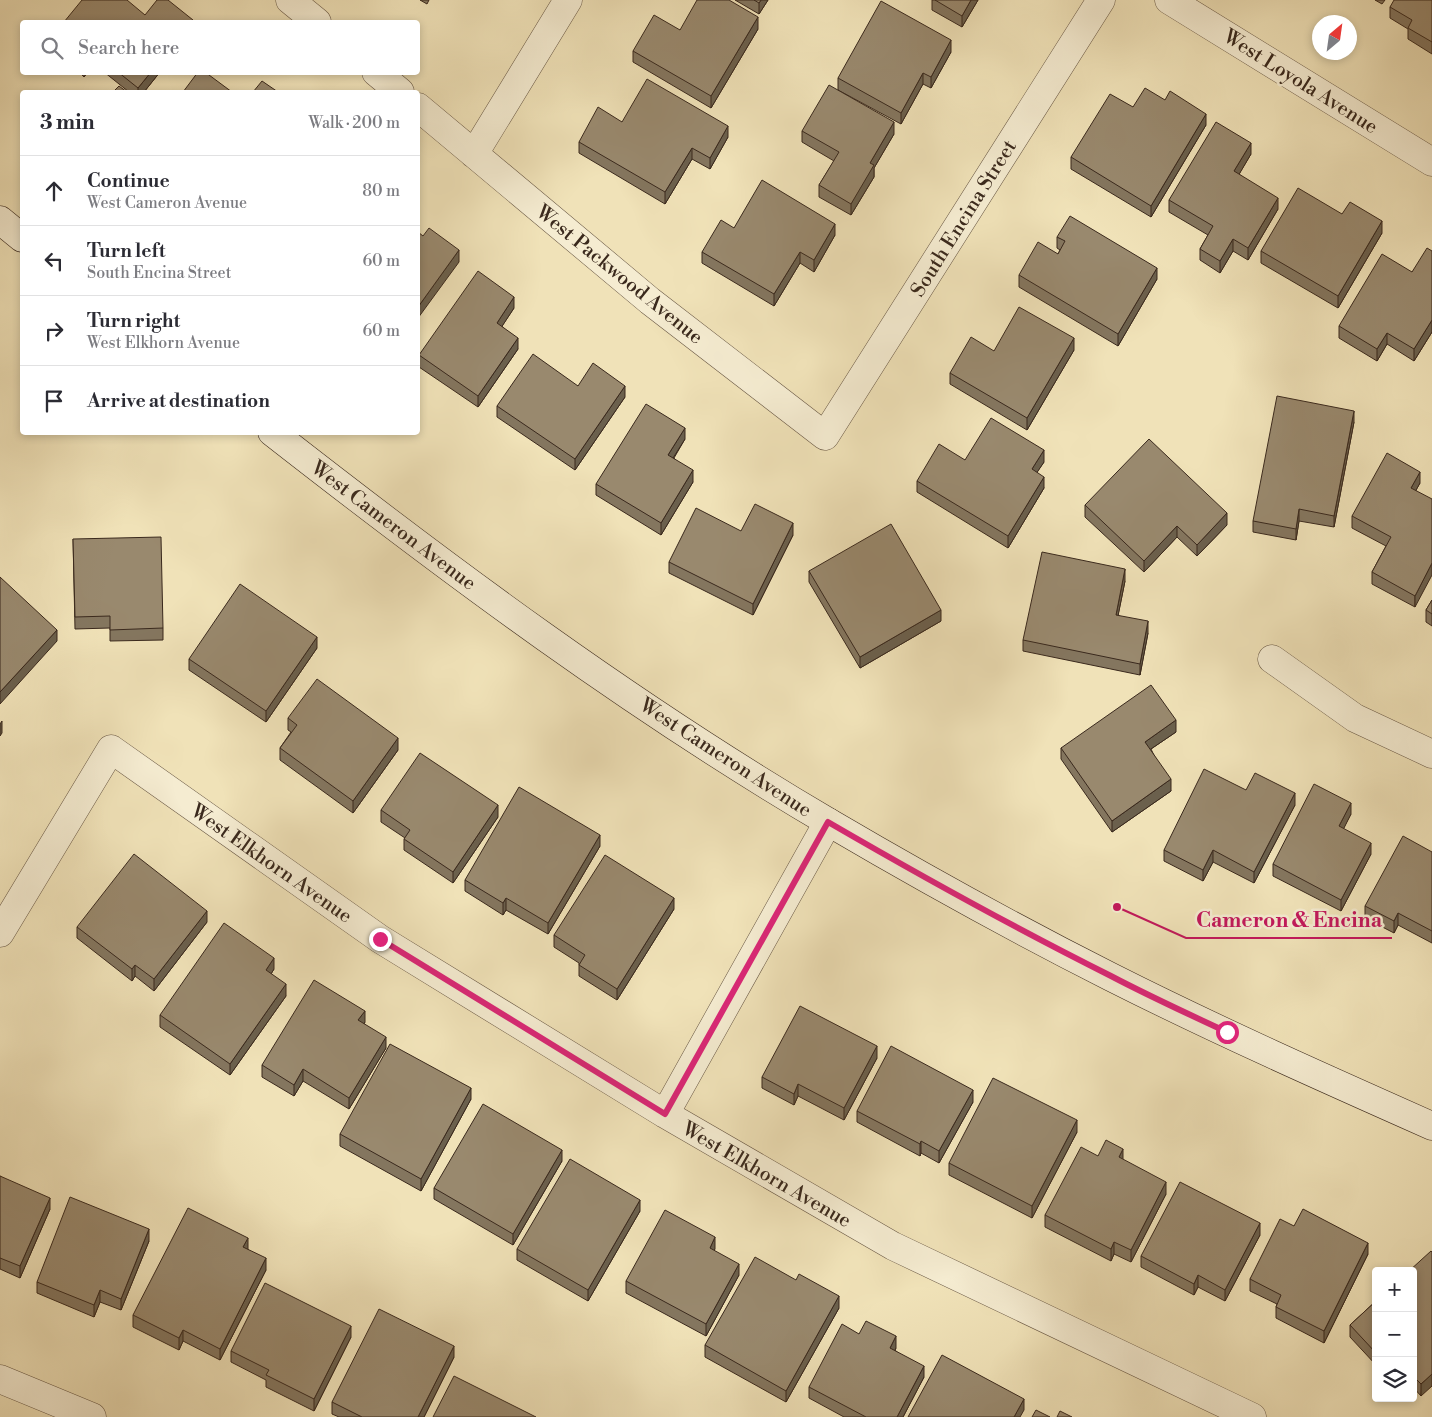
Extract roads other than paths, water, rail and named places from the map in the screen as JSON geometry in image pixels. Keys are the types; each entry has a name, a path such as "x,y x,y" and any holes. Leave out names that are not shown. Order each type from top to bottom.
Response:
{"street":[{"path":"290,0 315,20"},
{"path":"474,154 568,0"},
{"name":"South Encina Street","path":"825,436 1101,0"},
{"name":"West Loyola Avenue","path":"1169,0 1432,162"},
{"path":"380,75 398,90"},
{"name":"West Packwood Avenue","path":"420,109 650,301 825,436"},
{"path":"0,220 20,236"},
{"name":"West Cameron Avenue","path":"276,435 442,562 568,654 828,822 931,881 1112,977 1432,1126"},
{"path":"1272,659 1355,718 1432,754"},
{"name":"West Elkhorn Avenue","path":"0,933 111,749 380,939 665,1114 893,1246 1252,1417"},
{"path":"665,1114 828,822"},
{"path":"0,1378 92,1417"}],"place":[{"name":"Cameron & Encina","path":"1117,907"}]}
